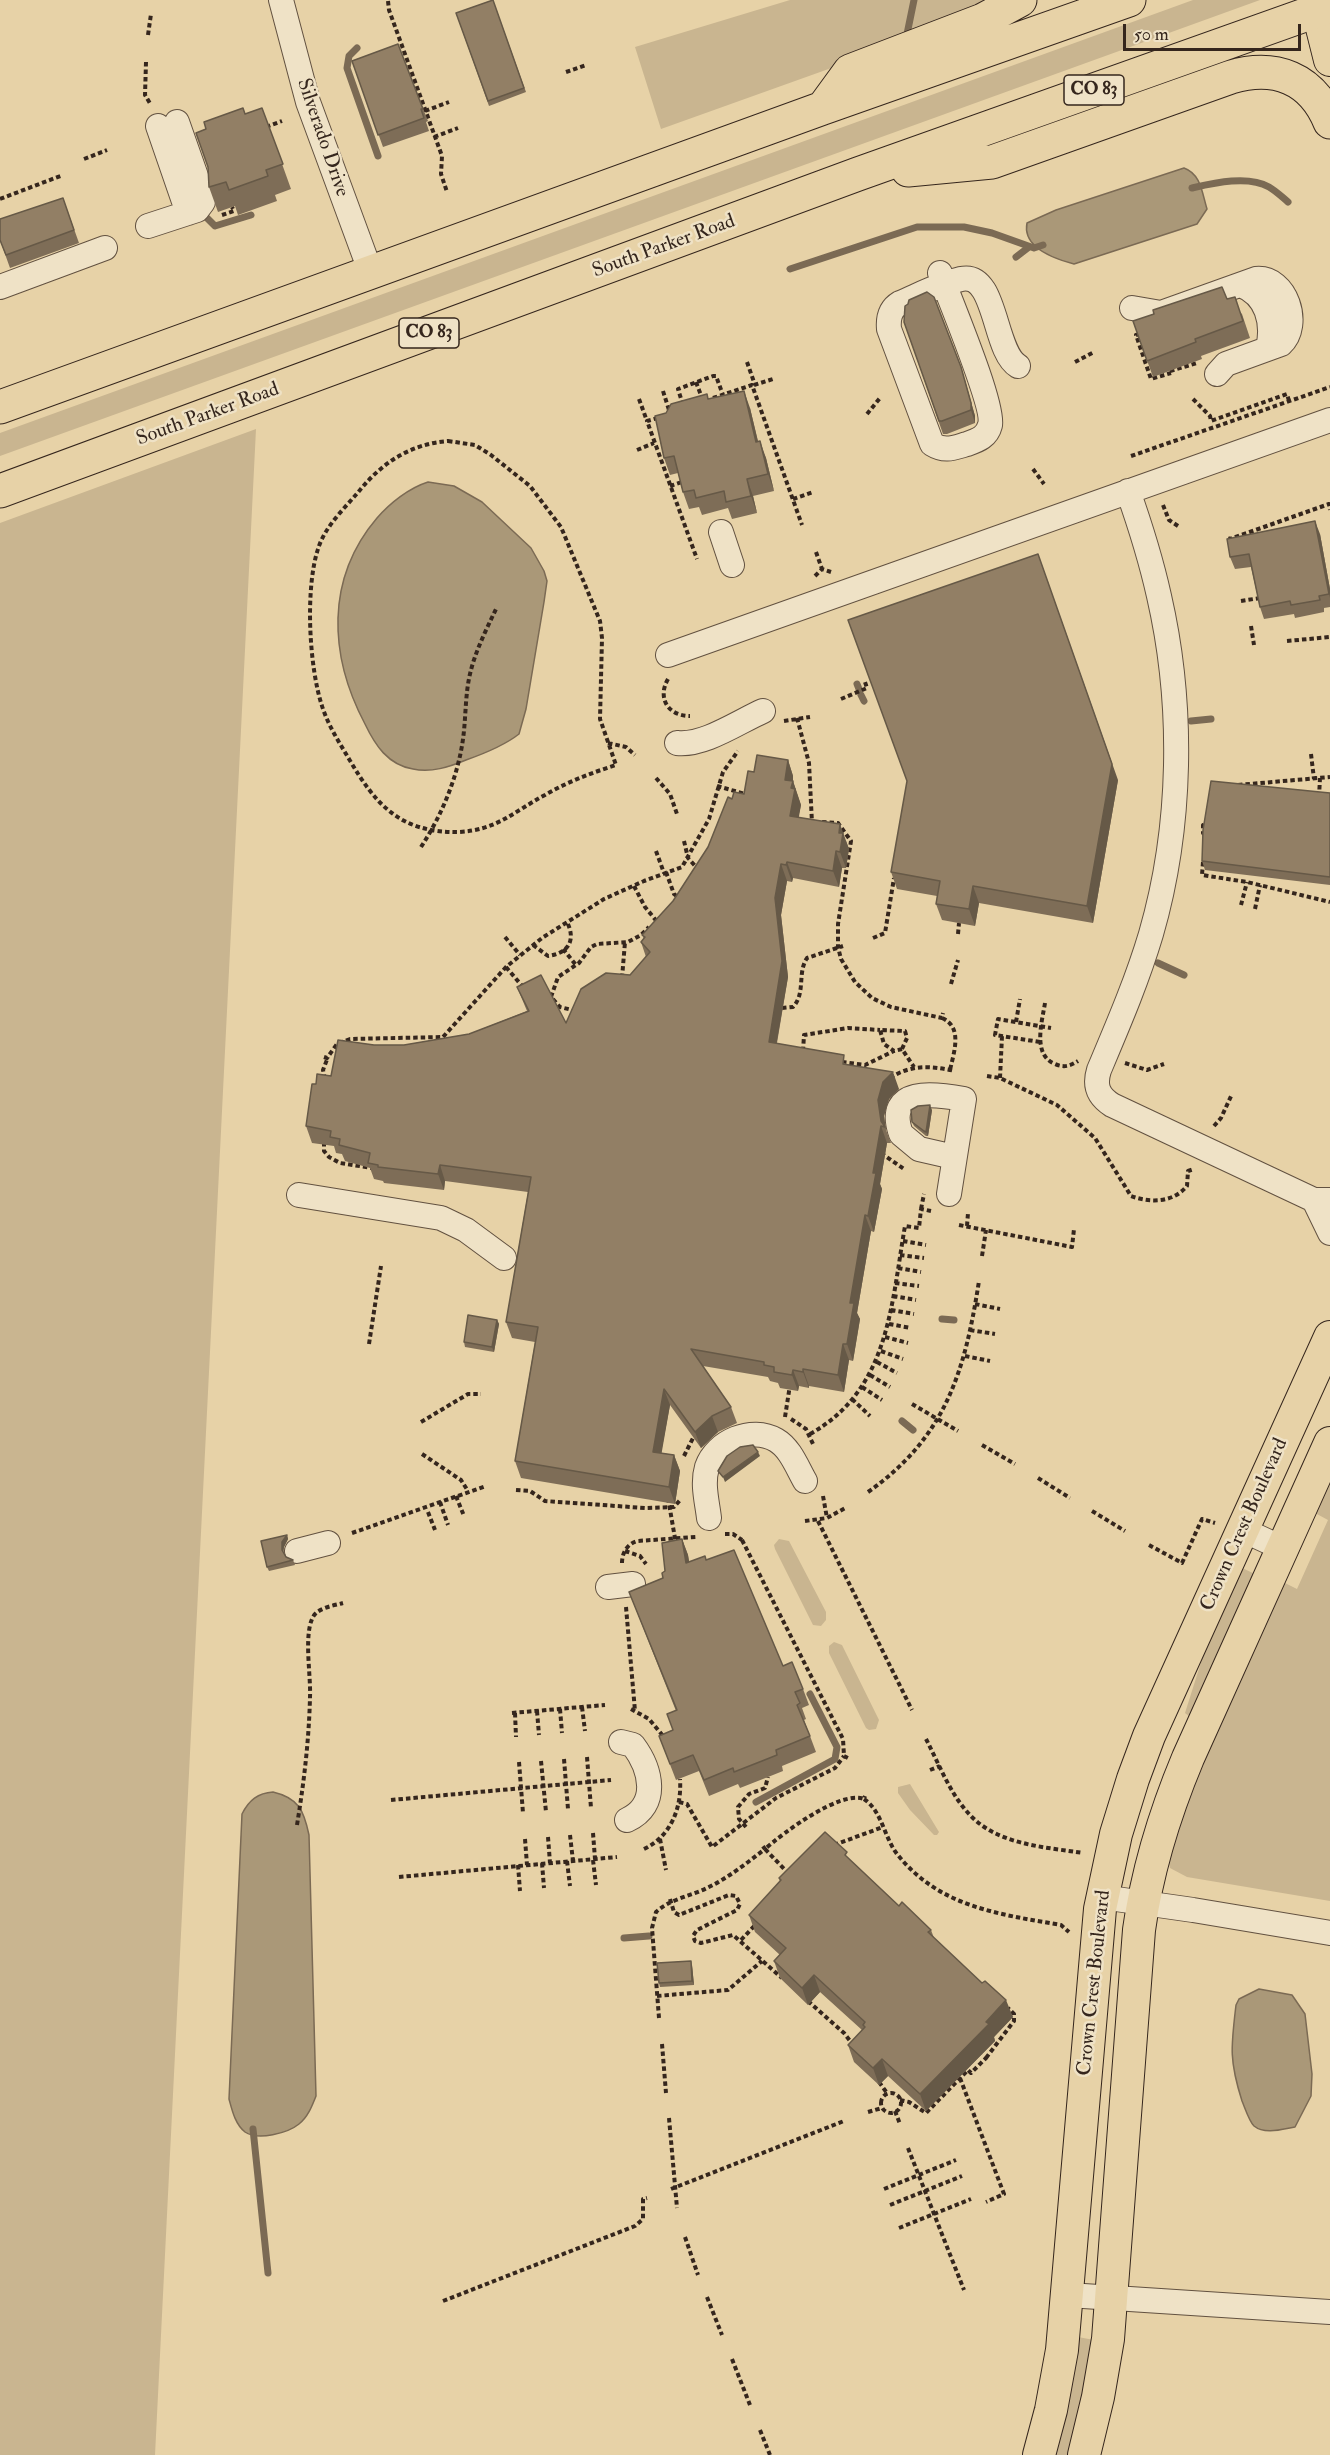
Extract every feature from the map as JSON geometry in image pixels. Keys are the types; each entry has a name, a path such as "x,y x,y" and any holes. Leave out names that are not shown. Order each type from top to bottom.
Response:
{"highway":[{"path":"823,108 850,71 983,20 1020,0"},
{"path":"0,408 823,108 1129,0"},
{"name":"South Parker Road","path":"0,491 1320,6"},
{"path":"858,174 992,162 1231,77 1252,72 1276,73 1294,79 1314,95 1330,122"}],"main road":[{"path":"1320,6 1330,60"},
{"name":"Crown Crest Boulevard","path":"1039,2455 1059,2372 1068,2295 1096,1944 1102,1897 1116,1834 1142,1754 1229,1527 1330,1337"},
{"name":"Crown Crest Boulevard","path":"1084,2455 1102,2377 1112,2297 1139,1930 1157,1845 1182,1773 1330,1443"}],"street":[{"name":"Silverado Drive","path":"281,0 308,102 371,273"},
{"path":"148,226 193,211 165,120"},
{"path":"0,287 105,248"},
{"path":"942,279 991,416 988,431 982,437 946,450 936,447 930,440 889,324 890,314 896,305 942,279 974,281 981,285 1006,352 1018,366"},
{"path":"1132,308 1161,313 1256,279 1267,280 1278,287 1291,316 1290,330 1285,341 1226,364 1217,374"},
{"path":"670,665 1128,491 1330,420"},
{"path":"1128,491 1155,576 1168,644 1175,711 1174,792 1165,871 1151,932 1133,991 1099,1070 1096,1084 1098,1091 1112,1105 1322,1200 1330,1233"},
{"path":"721,532 732,565"},
{"path":"677,743 686,744 703,740 771,717"},
{"path":"949,1194 964,1099 932,1093 917,1095 906,1100 898,1114 899,1130 908,1142 926,1152 954,1157"},
{"path":"299,1195 441,1218 466,1230 504,1258"},
{"path":"712,1529 705,1486 708,1466 716,1452 736,1438 757,1434 776,1440 788,1451 814,1488"},
{"path":"1229,1527 1282,1548"},
{"path":"297,1551 328,1543"},
{"path":"621,1742 633,1745 645,1765 648,1779 648,1797 645,1806 636,1816 627,1820"},
{"path":"1102,1897 1330,1933"},
{"path":"1068,2295 1330,2312"}],"path":[{"path":"388,1 389,10 442,156 441,174 447,192"},
{"path":"148,35 151,14"},
{"path":"395,57 405,54"},
{"path":"146,62 145,95 149,104 165,120"},
{"path":"566,72 586,65"},
{"path":"425,111 449,102"},
{"path":"263,128 282,121"},
{"path":"434,137 458,128"},
{"path":"84,159 107,150"},
{"path":"0,199 63,175"},
{"path":"1143,332 1136,335 1151,379 1171,373"},
{"path":"1075,362 1094,352"},
{"path":"747,362 802,525"},
{"path":"684,408 678,389 696,382 715,376 723,395"},
{"path":"696,382 703,403 773,379"},
{"path":"1131,456 1330,387"},
{"path":"663,391 670,413"},
{"path":"1193,399 1210,416 1211,421 1287,394 1289,401"},
{"path":"867,414 880,398"},
{"path":"639,399 697,559"},
{"path":"647,421 693,405"},
{"path":"438,441 456,441 475,445 486,451 520,477 554,515 600,621 602,638 600,719 616,765 566,784 494,826 470,831 431,830 411,824 387,810 364,786 332,730 322,707 311,631 310,605 316,555 323,535 378,470 406,452 438,441"},
{"path":"637,450 654,443"},
{"path":"1033,469 1044,484"},
{"path":"670,486 682,482"},
{"path":"793,499 813,492"},
{"path":"1228,538 1329,504 1330,509"},
{"path":"1163,505 1170,520 1178,526"},
{"path":"816,552 822,569"},
{"path":"1241,601 1260,598"},
{"path":"421,847 431,830 458,763 471,672 480,643 496,609"},
{"path":"1251,626 1254,645"},
{"path":"1287,641 1297,638 1330,637"},
{"path":"670,665 665,684 666,705 675,713 693,716"},
{"path":"841,699 867,688 865,682"},
{"path":"771,717 810,717"},
{"path":"797,718 809,763 810,824 835,821 843,826 851,841 838,924 840,947 849,974 873,998 891,1006 943,1015 951,1022 956,1034 950,1070"},
{"path":"608,743 626,747 635,756"},
{"path":"328,1084 323,1070 326,1057 340,1042 350,1039 443,1037 506,967 533,945 604,899 682,867 709,819 717,786 726,766 743,745"},
{"path":"1311,754 1314,779"},
{"path":"1228,785 1330,777"},
{"path":"656,778 670,794 677,814"},
{"path":"1319,801 1320,778"},
{"path":"717,786 752,796"},
{"path":"1204,845 1207,835 1203,832 1203,825 1210,823"},
{"path":"684,841 688,858 698,868 700,874"},
{"path":"656,851 676,896 685,898"},
{"path":"1204,855 1202,875 1244,880 1330,902"},
{"path":"873,938 885,933 895,875 899,876"},
{"path":"1241,905 1244,880"},
{"path":"1255,909 1260,885"},
{"path":"634,886 643,904 663,927"},
{"path":"580,1012 560,1007 551,997 558,977 576,965 594,946 625,942 641,935 656,920"},
{"path":"533,945 548,956 563,949 572,939 567,922"},
{"path":"958,934 959,923"},
{"path":"505,937 520,955"},
{"path":"622,981 625,942"},
{"path":"782,1008 793,1007 798,999 800,973 807,957 840,947"},
{"path":"563,949 576,965"},
{"path":"951,984 957,960"},
{"path":"506,967 526,990"},
{"path":"1016,1022 1020,999"},
{"path":"1045,1003 1040,1042 1044,1055 1054,1064 1066,1067 1080,1059"},
{"path":"1040,1042 995,1035 998,1019 1051,1028"},
{"path":"802,1055 804,1035 848,1028 905,1031 907,1038 902,1049"},
{"path":"880,1030 884,1044 894,1051"},
{"path":"1000,1078 1002,1036"},
{"path":"366,1049 367,1040"},
{"path":"834,1060 865,1065 902,1049"},
{"path":"902,1049 914,1067"},
{"path":"1120,1060 1147,1070 1164,1064"},
{"path":"865,1065 871,1072"},
{"path":"987,1076 1000,1078 1050,1100 1080,1124 1100,1146 1131,1196 1171,1199 1187,1186 1188,1171 1197,1168"},
{"path":"1214,1128 1232,1094"},
{"path":"325,1136 324,1151 329,1157 345,1164 376,1169"},
{"path":"810,1434 832,1420 870,1375 885,1337 905,1226 919,1228 921,1209 931,1211"},
{"path":"967,1226 968,1213"},
{"path":"959,1225 1072,1246 1074,1229"},
{"path":"981,1256 986,1230"},
{"path":"903,1241 926,1245"},
{"path":"900,1255 924,1258"},
{"path":"369,1344 381,1266"},
{"path":"898,1268 921,1272"},
{"path":"868,1492 894,1473 915,1452 957,1381 965,1356 979,1281"},
{"path":"895,1283 919,1286"},
{"path":"893,1296 916,1300"},
{"path":"975,1304 1000,1309"},
{"path":"891,1310 914,1314"},
{"path":"888,1324 911,1329"},
{"path":"970,1330 995,1334"},
{"path":"885,1337 908,1343"},
{"path":"881,1351 903,1359"},
{"path":"965,1356 990,1361"},
{"path":"876,1362 897,1372"},
{"path":"870,1375 890,1387"},
{"path":"790,1385 783,1416 800,1424 810,1434 815,1452"},
{"path":"862,1387 882,1400"},
{"path":"421,1422 465,1395 481,1394"},
{"path":"852,1399 870,1416"},
{"path":"912,1404 958,1431"},
{"path":"683,1460 685,1451 698,1431"},
{"path":"982,1445 1015,1464"},
{"path":"422,1454 461,1480 468,1491"},
{"path":"1038,1478 1070,1498"},
{"path":"352,1533 486,1486"},
{"path":"814,1488 827,1518"},
{"path":"516,1490 531,1491 545,1502 645,1508 676,1506 680,1502 681,1494"},
{"path":"667,1492 677,1549"},
{"path":"456,1496 464,1516"},
{"path":"440,1502 448,1525"},
{"path":"806,1521 827,1518 847,1507"},
{"path":"1092,1511 1125,1531"},
{"path":"428,1512 435,1530"},
{"path":"1149,1545 1182,1563 1202,1519 1229,1527"},
{"path":"818,1521 912,1710"},
{"path":"666,1741 649,1719 633,1710 622,1559 631,1543 637,1541 712,1529 732,1534 743,1539 843,1739 846,1757 835,1768 776,1798 744,1825 712,1847 687,1804 679,1802"},
{"path":"625,1551 633,1554"},
{"path":"297,1825 307,1762 310,1719 310,1625 319,1611 343,1603"},
{"path":"516,1737 513,1713 605,1705"},
{"path":"582,1707 585,1731"},
{"path":"560,1709 562,1733"},
{"path":"537,1711 539,1734"},
{"path":"926,1739 958,1801 982,1825 1013,1840 1083,1853"},
{"path":"587,1757 591,1808"},
{"path":"564,1759 568,1809"},
{"path":"541,1761 546,1812"},
{"path":"519,1762 523,1813"},
{"path":"930,1770 940,1766"},
{"path":"744,1825 737,1813 739,1804 749,1794 765,1788 768,1777"},
{"path":"644,1849 660,1839 673,1821 679,1802 680,1779"},
{"path":"391,1800 611,1780"},
{"path":"659,2018 652,1920 659,1909 670,1901 709,1887 788,1828 856,1797 865,1797 874,1809 891,1846 906,1864 947,1896 993,1913 1061,1925 1068,1929 1069,1936"},
{"path":"831,1847 883,1827"},
{"path":"593,1833 596,1885"},
{"path":"570,1835 570,1887"},
{"path":"548,1837 550,1863"},
{"path":"525,1839 527,1864"},
{"path":"660,1839 666,1870"},
{"path":"764,1847 790,1877 797,1870"},
{"path":"399,1877 617,1857"},
{"path":"542,1863 544,1888"},
{"path":"518,1865 520,1891"},
{"path":"670,1901 674,1912 679,1915 729,1896 736,1896 740,1901 737,1910 697,1930 693,1936 698,1943 730,1935 741,1940 788,1984"},
{"path":"741,1940 763,1916"},
{"path":"657,1996 728,1990 762,1961"},
{"path":"805,1999 844,2033 858,2051"},
{"path":"900,2100 909,2102 926,2113 968,2070 971,2073 1014,2019 1014,2014 1004,2004"},
{"path":"662,2044 666,2093"},
{"path":"875,2076 886,2093"},
{"path":"960,2078 1004,2194 986,2202"},
{"path":"886,2093 896,2094 900,2100 900,2107 895,2111 886,2112 882,2108 881,2101 886,2093"},
{"path":"868,2112 882,2108"},
{"path":"895,2111 900,2124"},
{"path":"669,2118 673,2188 677,2208"},
{"path":"673,2188 844,2121"},
{"path":"908,2148 964,2290"},
{"path":"884,2189 956,2160"},
{"path":"890,2205 962,2176"},
{"path":"443,2301 635,2226 643,2219 643,2199 647,2198"},
{"path":"899,2228 971,2199"},
{"path":"685,2237 698,2275"},
{"path":"707,2298 722,2335"},
{"path":"732,2359 750,2405"},
{"path":"760,2430 770,2455"}],"shaded area":[{"path":"790,0 992,0 890,47 661,129 635,47"},
{"path":"1193,0 1260,0 0,456 0,433"},
{"path":"1184,168 1197,179 1207,209 1197,224 1074,264 1049,255 1035,246 1030,239 1027,223 1056,210"},
{"path":"256,429 155,2455 0,2455 0,523"},
{"path":"428,482 454,486 482,502 531,548 547,581 526,709 519,734 479,755 433,770 413,769 396,763 383,753 373,739 353,698 344,672 339,645 338,618 341,592 348,566 360,542 388,507 407,492"},
{"path":"1330,1479 1330,1901 1187,1877 1170,1868 1169,1863 1194,1781 1282,1586 1285,1583 1297,1589 1328,1520 1315,1513"},
{"path":"779,1539 789,1541 826,1612 826,1620 821,1626 813,1625 775,1549 774,1545"},
{"path":"1240,1567 1255,1574 1190,1717 1185,1713 1209,1637"},
{"path":"834,1642 842,1645 879,1720 876,1729 866,1728 829,1653 829,1646"},
{"path":"910,1784 939,1832 937,1835 934,1835 910,1810 898,1793 898,1787"},
{"path":"273,1792 289,1798 299,1807 309,1835 316,2096 307,2115 299,2124 281,2133 257,2136 242,2129 234,2117 229,2099 242,1814 255,1798"},
{"path":"1259,1989 1292,1995 1305,2014 1312,2074 1311,2096 1295,2127 1269,2131 1258,2129 1250,2121 1238,2087 1232,2053 1236,2005 1239,1999"},
{"path":"1078,2337 1094,2340 1070,2455 1053,2455"}],"building":[{"path":"493,0 524,88 488,101 456,13"},
{"path":"398,44 423,109 421,109 424,118 378,135 352,61"},
{"path":"243,108 245,114 262,108 283,164 266,170 268,176 229,190 226,182 209,187 208,167 196,133 206,129 204,122"},
{"path":"63,198 74,230 6,255 0,240 0,219"},
{"path":"1222,287 1227,299 1235,297 1243,321 1195,339 1196,342 1147,361 1133,321 1154,314 1153,310"},
{"path":"927,292 934,297 961,367 971,403 971,410 942,421 939,421 904,322 905,306 909,300"},
{"path":"744,391 756,442 760,441 768,474 747,479 751,496 726,502 724,491 696,498 694,490 683,492 674,456 664,458 655,416 666,413 671,404 707,394 708,399"},
{"path":"1315,521 1329,594 1319,596 1320,600 1291,605 1290,601 1260,607 1249,554 1230,557 1227,539"},
{"path":"1038,554 1112,764 1087,906 973,886 969,909 936,904 940,881 891,872 907,781 848,620"},
{"path":"757,755 788,760 785,780 793,781 791,788 795,789 790,816 840,824 839,833 843,833 840,852 836,851 833,871 787,862 786,865 781,864 775,898 782,961 769,1042 844,1055 843,1064 893,1072 883,1082 878,1100 881,1121 885,1127 881,1126 873,1173 876,1173 868,1216 865,1215 850,1303 854,1303 847,1344 843,1344 838,1375 803,1369 803,1372 793,1370 792,1375 774,1372 774,1367 764,1365 764,1362 691,1349 731,1407 712,1416 695,1432 664,1389 653,1452 674,1455 669,1487 515,1461 538,1327 506,1322 531,1177 440,1165 438,1174 378,1167 378,1165 368,1163 370,1153 339,1145 340,1139 330,1137 331,1131 306,1126 312,1084 316,1084 317,1074 331,1076 338,1040 374,1045 404,1045 469,1034 529,1011 517,987 541,975 566,1023 581,989 606,973 630,975 650,952 641,942 645,937 642,935 673,901 708,847 728,797 732,799 734,792 744,794 748,771 754,772"},
{"path":"1211,781 1330,793 1330,877 1202,861 1203,830"},
{"path":"930,1105 926,1132 912,1122 911,1110 918,1106"},
{"path":"468,1315 497,1320 492,1347 464,1342"},
{"path":"753,1445 758,1452 723,1477 718,1471 727,1456 740,1447"},
{"path":"287,1535 282,1542 282,1550 286,1557 293,1560 267,1567 261,1541"},
{"path":"682,1539 686,1563 705,1556 706,1560 734,1550 783,1666 792,1662 803,1689 795,1692 800,1703 797,1705 810,1736 776,1750 777,1755 734,1772 733,1768 704,1780 693,1755 670,1764 659,1736 673,1730 667,1714 677,1710 629,1592 663,1578 662,1573 665,1571 662,1543"},
{"path":"825,1832 847,1852 845,1855 899,1906 902,1902 931,1930 928,1932 982,1983 985,1981 1006,2000 986,2022 989,2024 920,2094 882,2059 873,2068 848,2045 865,2027 863,2025 865,2022 814,1975 802,1988 774,1961 786,1948 749,1915 781,1880 779,1878"},
{"path":"691,1961 692,1981 659,1983 657,1963"}],"waterway":[{"path":"906,39 914,0"},
{"path":"357,48 349,56 347,68 378,156"},
{"path":"1192,188 1231,181 1251,181 1269,187 1288,202"},
{"path":"207,218 215,226 251,215"},
{"path":"790,269 917,227 964,227 992,233 1034,248 1043,245"},
{"path":"1016,257 1029,247"},
{"path":"857,684 859,689"},
{"path":"861,695 864,701"},
{"path":"1191,721 1211,719"},
{"path":"1158,963 1184,975"},
{"path":"942,1319 954,1320"},
{"path":"902,1421 913,1430"},
{"path":"756,1802 835,1759 837,1747 810,1694"},
{"path":"624,1938 649,1936"},
{"path":"253,2129 268,2273"}]}
